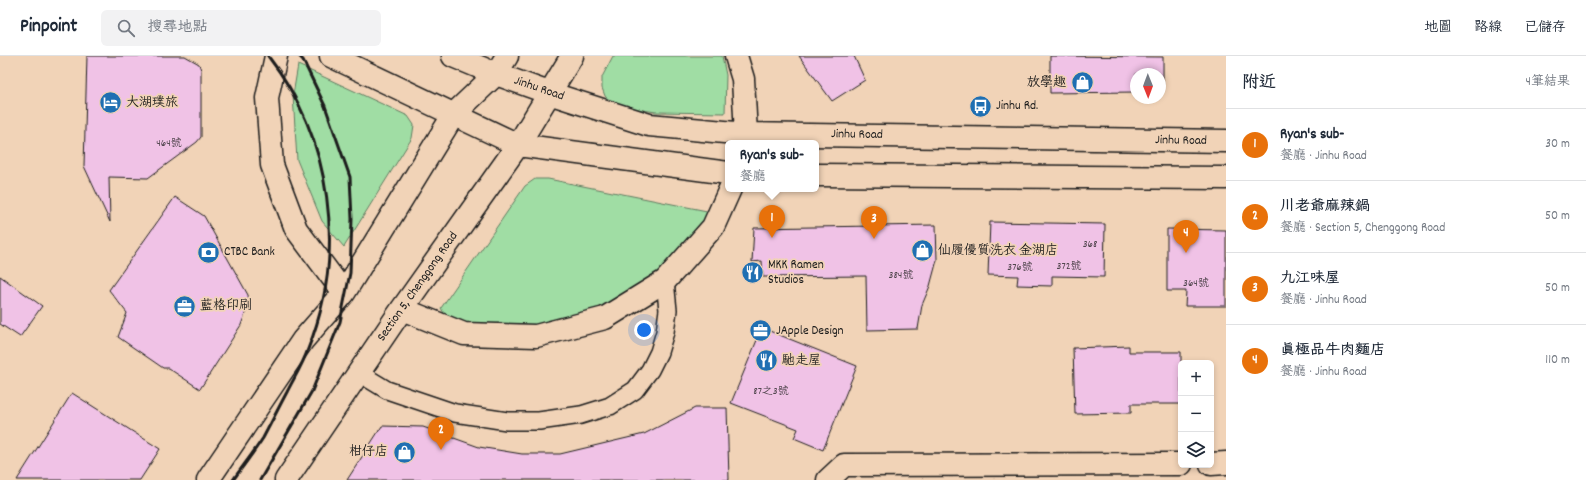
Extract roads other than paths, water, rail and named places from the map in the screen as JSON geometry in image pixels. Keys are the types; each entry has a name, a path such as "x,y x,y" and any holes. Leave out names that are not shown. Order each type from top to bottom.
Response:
{"main road":[{"path":"276,56 267,98 272,166 296,229 344,293"},
{"path":"331,56 518,145 725,173"},
{"name":"Jinhu Road","path":"453,56 502,65 549,93 649,125 746,134 1226,141"},
{"name":"Section 5, Chenggong Road","path":"286,480 402,309 518,145 572,56"},
{"path":"736,56 743,79 746,134"},
{"path":"208,480 303,340 344,293 454,114 502,65"},
{"path":"819,175 1226,178"},
{"path":"402,309 464,334 536,336 605,318 665,281 713,227 729,192"},
{"path":"828,480 844,465 1178,464"},
{"path":"1214,464 1226,464"}],"lane":[{"path":"359,373 388,390 463,414 507,421 539,422 581,416 610,406 636,390 650,370 659,352 665,332 668,310 665,281"}],"railway":[{"path":"233,480 263,438 304,360 320,312 327,274 329,235 327,197 319,159 307,123 290,88 268,56"},
{"path":"260,480 312,391 340,322 350,273 352,219 350,177 325,106 303,60 299,56"}],"place":[{"name":"放學趣","path":"1082,83"},
{"name":"大湖璞旅","path":"110,103"},
{"name":"Jinhu Rd.","path":"980,106"},
{"name":"Ryan's sub-","path":"772,238"},
{"name":"九江味屋","path":"874,239"},
{"name":"仙履優質洗衣 金湖店","path":"923,251"},
{"name":"CTBC Bank","path":"208,252"},
{"name":"真極品牛肉麵店","path":"1186,253"},
{"name":"MKK Ramen Studios","path":"753,272"},
{"name":"藍格印刷","path":"184,306"},
{"name":"JApple Design","path":"760,331"},
{"name":"馳走屋","path":"767,361"},
{"name":"川老爺麻辣鍋","path":"441,450"},
{"name":"柑仔店","path":"404,452"}]}
